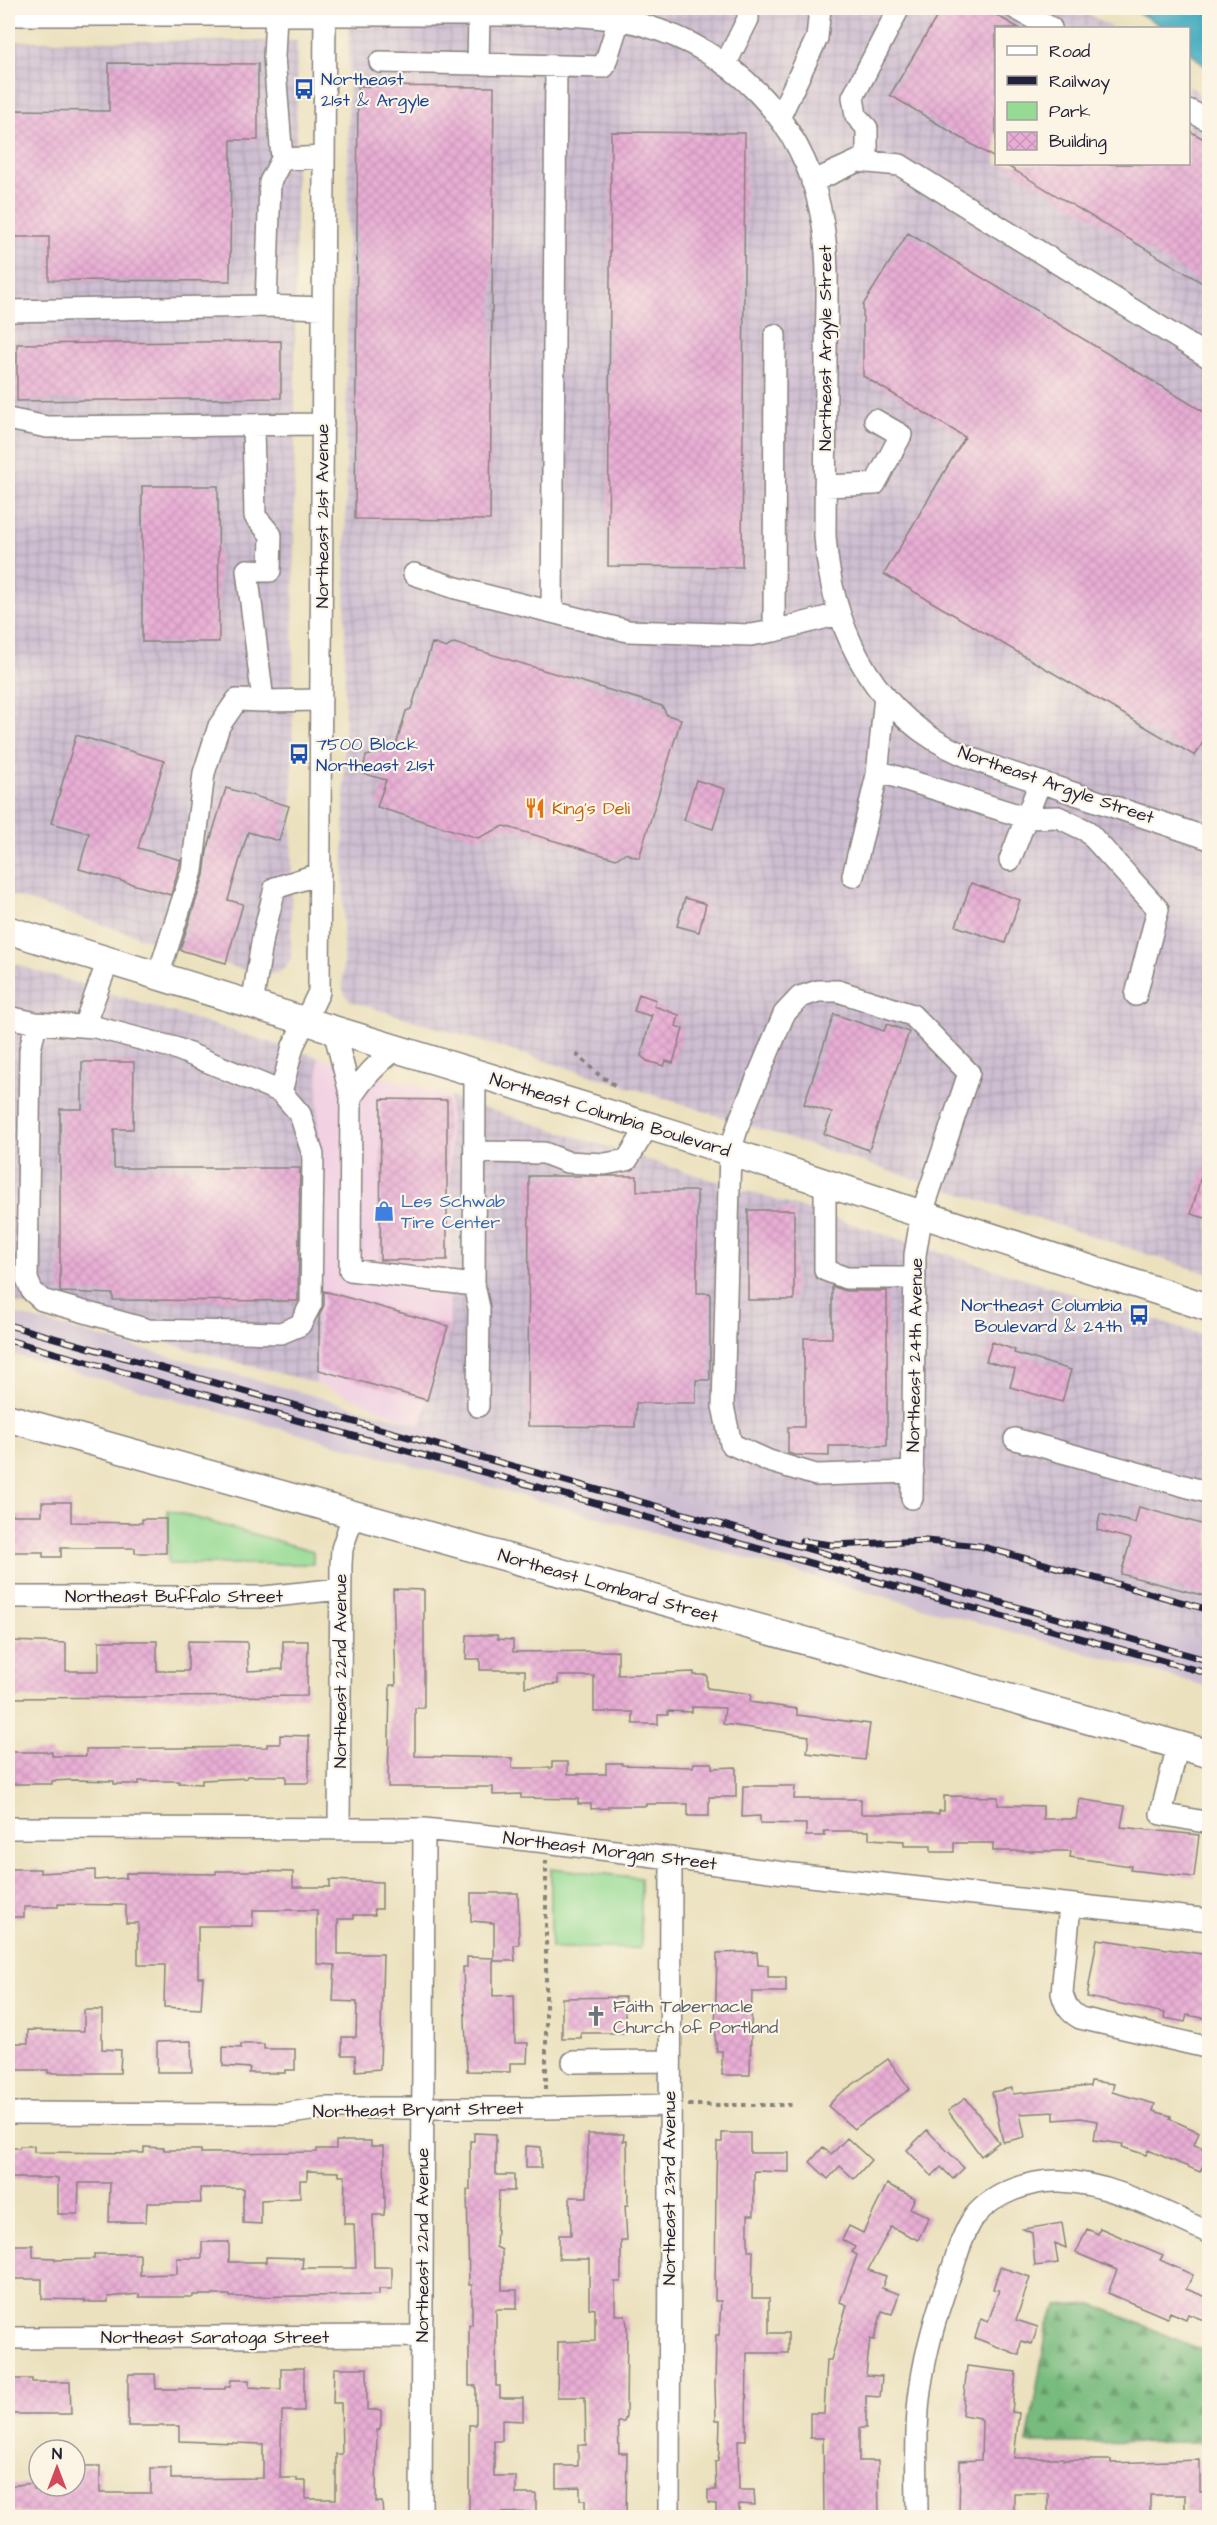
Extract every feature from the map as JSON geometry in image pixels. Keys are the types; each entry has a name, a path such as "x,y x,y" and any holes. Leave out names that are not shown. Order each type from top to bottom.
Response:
{"main road":[{"name":"Northeast Columbia Boulevard","path":"8,930 730,1151 1209,1308"},
{"name":"Northeast Lombard Street","path":"8,1418 1209,1754"}],"street":[{"path":"726,63 748,19 748,8"},
{"path":"779,118 817,38 820,8"},
{"path":"867,162 867,128 856,116 853,97 899,8"},
{"path":"1016,8 1049,27"},
{"name":"Northeast Argyle Street","path":"8,15 276,15 325,11 548,11 642,24 674,35 726,63 750,83 789,132 812,182 822,221 826,264 827,567 839,614 857,655 874,684 918,727 946,746 985,764 1209,839"},
{"name":"Northeast 21st Avenue","path":"281,1092 293,1046 319,992 325,11"},
{"path":"477,64 482,12"},
{"path":"266,306 270,182 282,159 274,57 276,15"},
{"path":"380,62 604,67 619,20"},
{"path":"552,612 556,66"},
{"path":"1190,111 1209,122"},
{"path":"282,159 324,157"},
{"path":"812,182 858,161 900,165 1209,358"},
{"path":"8,311 266,306 323,308"},
{"path":"774,631 775,336"},
{"path":"8,419 47,427 323,424"},
{"path":"825,486 874,484 901,435 874,420"},
{"path":"253,425 255,516 271,535 270,571 247,570 263,701"},
{"path":"414,574 456,588 628,631 751,635 839,614"},
{"path":"853,876 878,771 885,696"},
{"path":"158,976 192,871 204,773 219,726 237,700 321,700"},
{"path":"878,771 1027,818 1058,817 1087,831 1158,909 1136,995"},
{"path":"1010,860 1040,782"},
{"path":"252,1005 263,937 275,888 319,874"},
{"path":"84,1026 108,961"},
{"name":"Northeast 24th Avenue","path":"730,1151 741,1117 784,1014 800,997 818,991 838,992 912,1016 969,1073 922,1213 915,1255 912,1498"},
{"path":"8,1017 36,1023 95,1027 175,1048 281,1092 300,1114 313,1155 311,1304 300,1325 281,1333 149,1330 42,1300 32,1291 27,1279 30,1050 36,1023"},
{"path":"334,1030 351,1097 350,1270 474,1285"},
{"path":"351,1097 365,1076 396,1049"},
{"path":"476,1073 474,1285 479,1308 478,1406"},
{"path":"475,1152 544,1153 567,1162 605,1164 627,1160 648,1126"},
{"path":"730,1151 723,1406 731,1444 769,1461 816,1475 913,1472"},
{"path":"825,1182 825,1270 846,1278 915,1278"},
{"path":"1015,1439 1209,1492"},
{"name":"Northeast 22nd Avenue","path":"339,1829 340,1589 342,1549 353,1515"},
{"name":"Northeast Buffalo Street","path":"8,1597 264,1597 340,1589"},
{"path":"1178,1745 1161,1814 1209,1823"},
{"name":"Northeast Morgan Street","path":"8,1828 424,1829 1209,1920"},
{"name":"Northeast 22nd Avenue","path":"422,2517 424,1829"},
{"name":"Northeast 23rd Avenue","path":"669,2517 671,1858"},
{"path":"1070,1905 1062,1993 1072,2013 1080,2018 1209,2048"},
{"path":"573,2062 669,2061"},
{"name":"Northeast Bryant Street","path":"8,2113 284,2114 324,2108 546,2108 669,2105"},
{"path":"917,2517 918,2423 925,2360 947,2282 963,2238 974,2217 989,2204 1011,2192 1033,2183 1060,2181 1091,2185 1121,2194 1209,2233"},
{"name":"Northeast Saratoga Street","path":"8,2337 422,2336"}],"path":[{"path":"576,1054 598,1074 616,1086"},
{"path":"546,1871 546,2108"},
{"path":"669,2105 792,2105"}],"shaded area":[{"path":"349,8 1078,8 1110,27 995,27 995,165 1190,165 1190,85 1209,104 1209,1274 620,1084 350,1001 343,989"},
{"path":"8,41 297,41 291,959 285,968 277,973 258,975 8,894"},
{"path":"8,962 318,1057 316,1383 8,1301"},
{"name":"Les Schwab Tire Center","path":"318,1057 450,1097 450,1325 420,1426 316,1383"},
{"path":"450,1097 1209,1337 1209,1641 420,1426 450,1325"},
{"path":"8,1312 1209,1641 1209,1687 8,1353"}],"green space":[{"path":"168,1510 313,1551 313,1564 168,1564"},
{"path":"551,1868 641,1878 641,1948 551,1948"},
{"path":"1093,2304 1209,2353 1209,2442 1027,2443 1048,2324 1057,2306"}],"water":[{"path":"1130,8 1209,8 1209,70 1190,52 1190,27 1163,27"}],"building":[{"path":"942,8 984,8 1017,27 995,27 995,158 890,95"},
{"path":"109,63 258,64 258,140 231,140 230,281 49,280 49,237 8,237 8,110 109,111"},
{"path":"358,86 494,87 490,520 355,519"},
{"path":"1190,131 1209,142 1209,287 1006,165 1190,165"},
{"path":"611,132 745,133 742,567 608,566"},
{"path":"908,233 1209,415 1209,732 1195,756 884,574 965,437 863,376 863,305"},
{"path":"281,341 281,398 17,401 17,344"},
{"path":"142,486 218,486 219,642 142,642"},
{"path":"432,643 446,648 454,643 662,706 667,715 681,719 639,858 625,853 616,859 504,826 478,838 377,807 386,780 362,773 366,756 395,749 406,711 411,709"},
{"path":"76,735 164,761 138,848 181,860 171,895 79,869 89,833 51,823"},
{"path":"696,780 725,789 713,829 684,820"},
{"path":"226,788 289,806 279,841 248,832 228,900 243,904 226,963 180,950 204,875 207,851"},
{"path":"971,883 1020,900 1005,943 956,926"},
{"path":"685,898 706,904 699,932 677,926"},
{"path":"639,994 656,1000 654,1006 679,1015 676,1026 683,1029 673,1063 666,1061 664,1066 647,1061 641,1056 652,1014 651,1016 634,1011"},
{"path":"834,1014 884,1031 887,1024 909,1032 869,1150 824,1134 832,1113 804,1104"},
{"path":"82,1062 134,1062 133,1129 114,1129 114,1168 300,1168 298,1301 113,1300 113,1294 60,1292 60,1109 82,1109"},
{"path":"381,1099 447,1100 447,1260 380,1260"},
{"path":"1204,1165 1209,1166 1209,1219 1191,1214"},
{"path":"529,1176 637,1176 637,1191 697,1191 697,1293 710,1293 710,1380 696,1380 696,1403 636,1403 635,1427 528,1426"},
{"path":"748,1210 794,1210 794,1300 748,1300"},
{"path":"832,1286 846,1291 887,1291 887,1446 829,1446 829,1456 794,1455 788,1453 788,1427 804,1427 804,1338 832,1338"},
{"path":"324,1291 448,1326 427,1400 319,1370 319,1316 324,1305"},
{"path":"992,1342 1015,1350 1014,1353 1071,1370 1062,1402 1010,1387 1015,1369 986,1361"},
{"path":"42,1502 71,1502 71,1522 142,1523 142,1519 166,1519 166,1553 135,1553 135,1548 61,1548 61,1557 43,1557 43,1552 8,1552 8,1515 42,1515"},
{"path":"1139,1507 1209,1526 1209,1597 1121,1574 1131,1539 1097,1530 1100,1514 1135,1523"},
{"path":"393,1589 424,1590 424,1708 415,1708 415,1756 512,1758 512,1768 552,1768 552,1762 568,1762 568,1774 606,1774 606,1763 693,1767 694,1763 712,1763 712,1768 736,1767 736,1797 709,1797 709,1816 688,1816 688,1804 646,1804 646,1806 608,1806 608,1808 591,1809 591,1804 578,1804 578,1799 521,1798 521,1794 493,1795 493,1787 388,1787 390,1685 396,1685"},
{"path":"467,1635 497,1635 498,1639 513,1640 513,1652 618,1651 618,1675 694,1672 694,1675 707,1675 707,1688 751,1694 750,1702 797,1709 797,1715 870,1724 865,1760 807,1753 809,1736 723,1724 725,1708 692,1707 692,1712 668,1711 668,1715 658,1715 658,1724 633,1724 633,1712 594,1712 594,1676 558,1676 558,1684 525,1687 525,1670 480,1670 480,1659 466,1659"},
{"path":"9,1641 66,1643 66,1671 99,1671 99,1641 157,1641 157,1671 188,1671 188,1641 247,1642 248,1671 283,1669 283,1641 308,1641 307,1696 8,1698"},
{"path":"280,1735 309,1736 309,1783 286,1783 286,1776 247,1776 247,1778 202,1780 202,1784 179,1783 179,1781 139,1781 139,1784 114,1784 114,1781 74,1780 52,1781 52,1784 8,1784 8,1752 52,1752 52,1756 86,1756 86,1749 267,1747 267,1744 280,1744"},
{"path":"743,1786 795,1786 794,1799 861,1799 861,1814 939,1814 939,1811 944,1811 944,1796 998,1797 998,1805 1043,1806 1043,1819 1076,1819 1079,1799 1125,1806 1121,1827 1199,1835 1194,1877 1130,1870 1131,1866 1070,1857 1071,1851 993,1851 993,1843 954,1843 954,1852 931,1852 931,1846 904,1846 904,1841 869,1839 869,1831 824,1831 825,1836 806,1836 806,1824 760,1823 760,1816 742,1817"},
{"path":"8,1869 40,1869 40,1873 95,1870 95,1880 126,1878 126,1873 293,1872 293,1887 330,1887 330,1880 382,1882 382,1909 374,1909 375,1915 354,1915 354,1919 338,1919 338,1954 383,1954 380,2069 356,2071 355,2055 342,2055 342,2037 356,2037 357,2002 333,2001 335,1965 317,1964 317,1910 253,1910 253,1926 198,1926 198,1977 203,1977 201,2009 164,2007 165,1965 138,1965 138,1923 126,1923 126,1905 58,1904 58,1907 24,1907 24,1917 8,1917"},
{"path":"471,1893 518,1893 519,1945 514,1945 515,1961 494,1961 494,1923 471,1921"},
{"path":"1097,1939 1209,1955 1209,2019 1187,2015 1185,2022 1164,2018 1165,2013 1087,1997"},
{"path":"757,1952 758,1965 768,1965 768,1977 786,1977 786,1992 752,1992 750,2075 722,2075 722,2051 717,2051 715,2036 717,1953"},
{"path":"467,1957 493,1958 493,1996 514,1995 515,2043 528,2043 527,2063 510,2063 510,2072 467,2071 463,1967 467,1967"},
{"name":"Faith Tabernacle Church of Portland","path":"625,1997 625,2033 581,2033 581,2038 562,2038 562,1998"},
{"path":"84,2010 102,2010 102,2049 121,2050 120,2073 48,2073 48,2070 8,2070 8,2043 28,2043 28,2030 84,2031"},
{"path":"191,2041 192,2072 157,2072 157,2042"},
{"path":"241,2044 264,2044 264,2049 295,2049 295,2070 285,2070 285,2073 249,2073 250,2068 223,2066 223,2047 241,2048"},
{"path":"888,2059 910,2089 854,2129 828,2106 837,2096"},
{"path":"1091,2081 1114,2084 1112,2092 1155,2104 1153,2111 1171,2116 1170,2119 1199,2132 1194,2145 1209,2150 1200,2172 1148,2150 1146,2155 1122,2147 1123,2144 1094,2140 1097,2121 1081,2118 1054,2120 1054,2112 1020,2114 1025,2137 1003,2142 992,2092 1012,2088 1013,2094 1090,2086"},
{"path":"966,2098 999,2142 981,2156 948,2111"},
{"path":"927,2130 964,2168 953,2179 941,2167 932,2176 907,2150"},
{"path":"474,2133 496,2134 496,2175 514,2175 514,2191 499,2191 496,2247 502,2250 502,2290 517,2290 517,2309 496,2309 496,2386 500,2386 500,2398 523,2398 523,2421 502,2420 502,2441 494,2441 494,2476 516,2476 516,2494 536,2494 536,2512 494,2513 494,2517 469,2517 469,2425 476,2425 476,2386 469,2386 469,2325 472,2325 472,2285 469,2285 467,2190 470,2190 470,2141 474,2141"},
{"path":"722,2133 750,2133 750,2153 789,2153 789,2172 754,2171 754,2215 748,2215 748,2251 753,2251 752,2298 769,2298 769,2333 788,2333 788,2353 747,2353 746,2440 738,2440 739,2490 754,2490 755,2505 739,2504 739,2517 716,2517 716,2504 708,2503 708,2490 716,2490 715,2462 718,2461 719,2452 720,2420 716,2420 715,2385 716,2335 719,2335 721,2301 715,2301 716,2178 717,2142 722,2142"},
{"path":"588,2134 624,2134 623,2141 627,2141 628,2205 625,2205 627,2241 621,2241 621,2282 615,2282 615,2315 625,2315 627,2324 626,2416 624,2422 618,2422 619,2453 627,2453 626,2517 585,2517 585,2500 580,2500 580,2487 556,2488 556,2466 578,2466 578,2445 586,2445 585,2397 557,2397 558,2342 595,2341 595,2309 589,2308 589,2259 559,2259 559,2235 571,2235 570,2197 587,2197"},
{"path":"847,2138 871,2160 854,2179 840,2166 828,2179 810,2162 823,2147 831,2155"},
{"path":"336,2141 371,2141 371,2146 384,2146 385,2205 384,2215 373,2215 374,2267 392,2267 392,2289 379,2289 379,2295 139,2297 139,2294 108,2297 108,2302 85,2302 85,2300 42,2299 42,2279 9,2279 8,2245 33,2245 33,2257 55,2258 55,2260 94,2259 94,2254 140,2254 140,2275 177,2274 177,2258 202,2258 202,2242 229,2242 229,2262 266,2262 266,2257 303,2258 302,2268 356,2268 354,2224 344,2224 345,2176 339,2176 339,2172 307,2171 307,2180 300,2180 300,2198 261,2200 261,2224 243,2223 243,2188 200,2188 201,2203 147,2203 146,2222 109,2222 110,2183 79,2183 78,2214 58,2214 58,2178 8,2178 8,2148 19,2148 20,2146 34,2146 34,2152 144,2153 144,2147 164,2148 164,2150 201,2150 201,2153 317,2152 317,2149 336,2149"},
{"path":"526,2146 541,2147 541,2168 526,2168"},
{"path":"887,2184 915,2198 910,2208 929,2217 918,2240 891,2227 868,2270 886,2276 882,2288 899,2294 892,2314 882,2311 874,2340 870,2339 866,2375 882,2376 880,2397 866,2396 866,2428 859,2428 859,2461 878,2461 879,2515 824,2515 823,2438 810,2438 810,2413 824,2413 827,2360 831,2360 847,2305 840,2302 857,2255 852,2252 855,2247 842,2240 849,2226 863,2233"},
{"path":"1062,2223 1066,2248 1055,2243 1058,2263 1035,2266 1032,2233 1023,2229"},
{"path":"1100,2228 1163,2255 1160,2260 1193,2275 1186,2289 1209,2298 1209,2322 1188,2314 1186,2319 1170,2312 1167,2318 1108,2293 1117,2270 1076,2253 1087,2229 1098,2234"},
{"path":"1000,2267 1030,2277 1016,2320 1038,2327 1032,2344 1021,2341 1019,2355 975,2338 981,2319 988,2322 999,2290 993,2289"},
{"path":"967,2366 1016,2372 1012,2412 1019,2413 1014,2458 1111,2460 1111,2463 1200,2460 1200,2492 1206,2492 1206,2513 1185,2513 1185,2495 1150,2495 1150,2513 1048,2514 1048,2493 1014,2493 1014,2513 993,2513 994,2517 959,2517 960,2461 981,2460 982,2421 980,2418 962,2415"},
{"path":"281,2368 304,2368 304,2411 282,2411 280,2478 297,2478 297,2481 306,2481 306,2499 336,2499 336,2454 342,2454 341,2403 333,2403 334,2368 367,2368 367,2410 381,2410 381,2425 377,2430 376,2502 382,2502 383,2517 48,2516 48,2513 8,2512 8,2486 27,2484 27,2498 87,2498 87,2466 100,2466 100,2493 151,2493 151,2468 171,2468 171,2479 263,2478 263,2444 179,2441 179,2426 128,2426 129,2374 155,2374 156,2389 225,2389 225,2387 230,2387 231,2380 249,2380 249,2387 281,2389"},
{"path":"8,2379 32,2379 32,2382 70,2382 71,2414 8,2414"}],"railway":[{"path":"8,1325 1210,1661"},
{"path":"8,1340 1210,1674"},
{"path":"802,1541 832,1545 926,1541 980,1546 1210,1610"}],"place":[{"name":"Northeast 21st & Argyle","path":"304,89"},
{"name":"7500 Block Northeast 21st","path":"299,754"},
{"name":"King's Deli","path":"535,808"},
{"name":"Les Schwab Tire Center","path":"384,1211"},
{"name":"Northeast Columbia Boulevard & 24th","path":"1139,1315"},
{"name":"Faith Tabernacle Church of Portland","path":"596,2016"}]}
